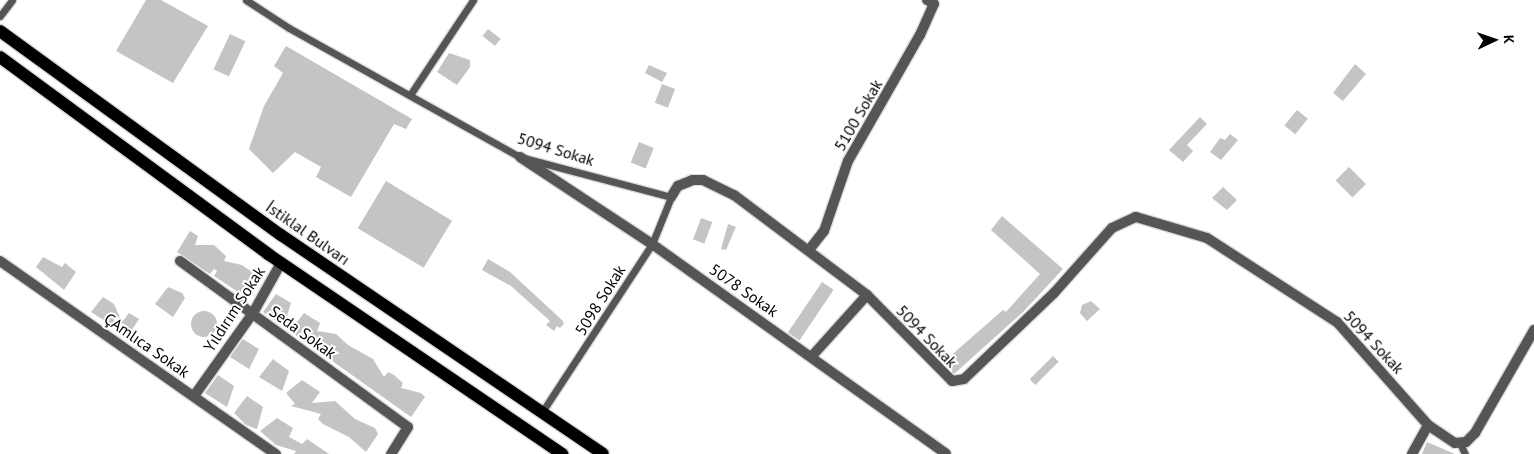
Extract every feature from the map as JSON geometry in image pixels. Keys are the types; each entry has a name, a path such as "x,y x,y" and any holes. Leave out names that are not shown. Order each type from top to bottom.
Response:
{"main road":[{"name":"İstiklal Bulvarı","path":"0,31 281,235 603,454"},
{"path":"0,57 281,263 562,454"}],"street":[{"name":"5100 Sokak","path":"809,250 824,231 848,161 920,35 934,4 926,0"},
{"name":"5078 Sokak","path":"520,157 652,244 812,356 946,454"},
{"name":"5094 Sokak","path":"672,197 685,182 703,180 734,196 809,250 866,296 947,380 958,382 1054,293 1112,228 1128,219 1145,218 1207,238 1337,322 1428,425 1460,443"},
{"name":"ÇAmlıca Sokak","path":"0,261 276,454"},
{"name":"Seda Sokak","path":"180,261 408,427 391,454"},
{"name":"Yıldırım Sokak","path":"194,396 252,313 281,263"},
{"path":"812,356 866,296"},
{"path":"1460,443 1476,433 1534,330"},
{"path":"1412,454 1428,425"}],"lane":[{"path":"0,16 12,0"},
{"name":"5094 Sokak","path":"246,0 288,28 520,157 672,197"},
{"path":"410,95 473,0"},
{"name":"5098 Sokak","path":"542,412 652,244 666,217 672,197"},
{"path":"1460,443 1465,454"}],"building":[{"path":"146,0 161,0 208,26 173,83 116,51"},
{"path":"488,29 501,39 495,46 482,36"},
{"path":"230,34 245,41 229,77 214,69"},
{"path":"286,46 412,119 406,129 394,124 351,197 316,177 321,167 295,152 273,173 249,149 264,106 283,73 274,66"},
{"path":"449,53 470,60 470,67 457,85 437,72"},
{"path":"1355,64 1366,74 1343,101 1333,93"},
{"path":"649,65 667,73 662,82 645,73"},
{"path":"662,84 675,89 668,108 655,103"},
{"path":"1297,110 1308,119 1295,134 1284,126"},
{"path":"1200,117 1207,124 1187,145 1193,151 1183,162 1169,150"},
{"path":"1230,134 1238,140 1221,160 1210,152 1220,138 1225,140"},
{"path":"639,142 654,148 646,168 631,162"},
{"path":"1349,167 1366,184 1353,197 1336,180"},
{"path":"386,181 452,221 424,268 358,228"},
{"path":"1223,187 1237,200 1227,210 1212,198"},
{"path":"1002,216 1063,269 1023,312 954,374 938,357 942,353 948,358 1003,310 1006,312 1040,274 991,230"},
{"path":"701,218 712,222 704,244 693,240"},
{"path":"728,224 736,227 726,250 721,249"},
{"path":"190,231 198,236 195,245 214,245 226,256 224,261 242,265 252,272 249,285 241,294 214,276 217,271 214,269 210,274 177,252"},
{"path":"43,257 62,267 65,263 76,272 64,290 36,267"},
{"path":"488,259 510,272 564,324 560,328 557,326 554,331 546,325 550,321 511,286 482,270"},
{"path":"822,282 834,290 799,340 788,333"},
{"path":"168,287 182,293 185,298 173,317 155,304"},
{"path":"276,294 291,303 284,326 263,312"},
{"path":"103,297 114,304 122,322 129,313 139,319 128,336 91,312"},
{"path":"1091,301 1100,309 1087,321 1080,313 1082,305"},
{"path":"204,311 213,315 217,324 213,333 204,337 195,333 191,324 195,315"},
{"path":"304,313 320,323 317,331 336,334 348,345 373,359 384,377 388,372 403,383 401,388 421,393 425,397 411,417 290,331"},
{"path":"243,339 259,349 249,369 230,357"},
{"path":"1053,356 1059,362 1035,385 1030,379"},
{"path":"273,359 289,371 282,391 259,377"},
{"path":"218,375 234,386 227,407 205,393"},
{"path":"302,380 320,392 312,403 335,401 355,419 375,428 378,434 366,452 349,437 323,424 318,419 321,414 291,406 295,404 286,393"},
{"path":"247,396 263,407 257,429 246,425 234,413"},
{"path":"277,418 293,428 289,437 302,444 307,439 329,454 294,454 296,451 276,445 260,431"},
{"path":"1427,442 1455,454 1422,454"}]}
